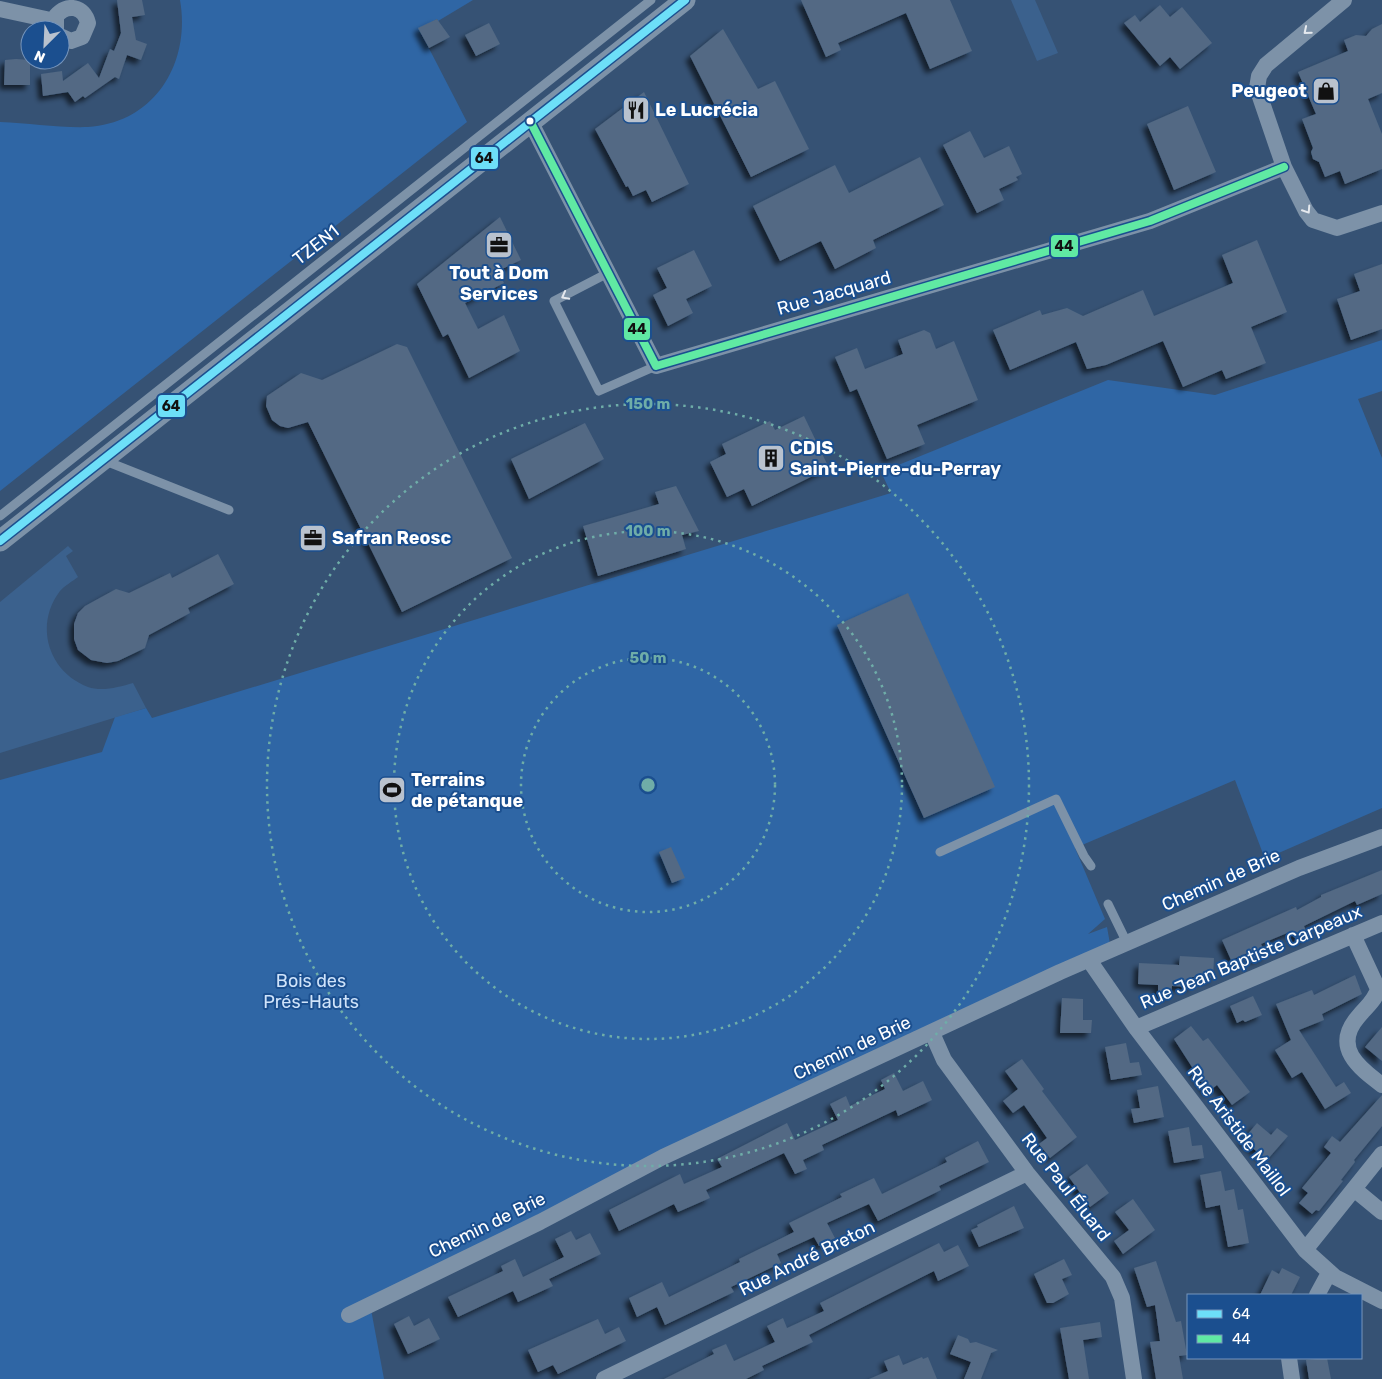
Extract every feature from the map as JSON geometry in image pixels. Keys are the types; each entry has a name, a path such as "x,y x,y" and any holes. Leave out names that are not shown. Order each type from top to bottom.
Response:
{"street":[{"path":"0,541 685,0"},
{"path":"1344,0 1266,65 1259,76 1257,88 1284,167 1306,211 1313,220 1337,228 1382,212"},
{"path":"0,9 31,20"},
{"path":"530,121 656,366"},
{"name":"Rue Jacquard","path":"656,366 1150,221 1284,167"},
{"name":"Chemin de Brie","path":"348,1315 540,1222 663,1157 1089,960 1299,868 1382,837"},
{"name":"Rue Jean Baptiste Carpeaux","path":"1136,1028 1382,923"},
{"path":"1354,935 1378,989 1376,996 1352,1024 1348,1042 1350,1052 1361,1069 1382,1086"},
{"name":"Rue Aristide Maillol","path":"1089,960 1136,1028 1305,1250 1329,1273 1382,1301"},
{"name":"Rue Paul Éluard","path":"932,1033 944,1060 1027,1173 1113,1277 1122,1298 1134,1379"},
{"path":"1305,1250 1382,1154"},
{"name":"Rue André Breton","path":"604,1379 1027,1173"},
{"path":"1354,1189 1382,1212"},
{"path":"1318,1294 1329,1273"},
{"path":"1289,1359 1292,1379"}],"lane":[{"name":"TZEN1","path":"0,516 651,0"},
{"path":"608,273 554,301 599,391 656,366"},
{"path":"103,460 230,510"},
{"path":"940,852 1056,799 1084,856 1091,866"},
{"path":"1108,904 1127,943"}],"green space":[{"path":"180,0 473,0 438,21 437,19 419,29 467,122 0,491 0,122 88,127 112,123 132,114 149,102 163,86 173,67 180,46 182,23"},
{"name":"Bois des Prés-Hauts","path":"1382,340 1382,391 1358,399 1382,458 1382,808 1265,859 1235,780 1075,848 1105,919 1088,934 1107,927 1110,944 370,1304 384,1379 0,1379 0,780 102,752 115,717 146,708 152,718 891,493 881,472 1108,380 1215,395"}],"shaded area":[{"path":"1011,0 1035,0 1058,53 1037,61"},
{"path":"68,546 73,551 66,556 78,577 60,591 52,604 48,618 49,646 55,659 74,680 88,687 105,689 133,683 146,708 0,753 0,602"}],"building":[{"path":"117,0 142,0 145,15 132,17 136,40 147,44 141,60 127,55 119,79 115,77 85,98 83,96 75,102 68,92 43,96 41,74 62,71 63,81 88,63 99,78 110,49 114,51 121,33"},
{"path":"801,0 950,0 972,51 930,69 906,13 838,43 841,50 826,57"},
{"path":"1160,5 1170,17 1182,7 1212,43 1180,69 1170,57 1160,66 1124,23 1135,15 1140,22"},
{"path":"437,19 450,37 429,48 418,28"},
{"path":"489,23 500,44 476,56 465,35"},
{"path":"1382,24 1382,93 1368,99 1382,134 1382,169 1345,184 1340,171 1325,177 1319,162 1313,159 1311,152 1313,148 1302,119 1316,114 1298,72 1348,51 1344,40 1356,35 1366,36 1372,29"},
{"path":"723,29 758,89 775,81 809,149 751,177 690,56"},
{"path":"20,59 20,70 30,70 30,85 4,85 5,60"},
{"path":"644,92 689,184 652,202 646,190 633,196 628,186 626,187 595,129"},
{"path":"1188,106 1216,172 1174,190 1147,124"},
{"path":"970,131 984,158 1009,146 1022,174 1016,177 1018,180 999,189 1004,200 977,213 943,145"},
{"path":"920,157 944,205 873,240 876,248 835,269 821,241 780,261 753,206 835,165 849,193"},
{"path":"500,217 521,260 498,271 504,283 465,303 478,329 504,315 520,351 469,378 448,334 443,337 417,284"},
{"path":"1257,240 1287,312 1251,327 1266,363 1226,379 1222,370 1183,387 1163,341 1106,365 1087,369 1076,342 1010,370 993,330 1040,310 1042,315 1067,308 1083,316 1143,290 1154,316 1233,283 1222,255"},
{"path":"694,250 712,286 686,299 693,313 668,326 653,295 667,288 657,268"},
{"path":"1382,264 1382,329 1351,340 1337,299 1360,291 1354,274"},
{"path":"924,330 930,333 936,349 954,341 978,400 917,425 925,444 887,459 857,389 850,392 835,357 857,348 865,369 903,354 898,340"},
{"path":"397,344 407,347 512,558 402,612 308,422 288,428 280,426 272,420 266,406 267,396 301,373 322,380"},
{"name":"CDIS Saint-Pierre-du-Perray","path":"804,416 829,468 752,506 744,489 727,497 710,462 726,454 722,444 770,421 775,430"},
{"path":"585,423 604,459 529,499 511,459"},
{"path":"676,486 699,531 682,535 686,549 598,576 583,526 659,504 655,492"},
{"path":"218,554 234,584 188,608 190,613 149,635 145,648 118,661 107,663 91,660 78,650 74,639 74,624 78,613 85,606 116,589 129,593 170,573 172,578"},
{"path":"908,593 995,787 924,818 837,625"},
{"path":"671,847 685,878 672,883 659,852"},
{"path":"1382,870 1382,894 1357,905 1355,901 1304,926 1308,936 1296,941 1292,931 1261,944 1266,955 1254,960 1250,952 1231,960 1222,940 1296,907 1297,910 1321,897 1321,895"},
{"path":"1180,956 1214,958 1213,978 1192,977 1192,987 1172,986 1171,995 1158,994 1158,985 1138,984 1139,963 1179,965"},
{"path":"1355,975 1362,994 1322,1014 1324,1020 1299,1030 1336,1087 1344,1082 1351,1093 1325,1109 1302,1072 1292,1078 1275,1050 1291,1040 1276,1004 1312,990 1314,995"},
{"path":"1253,996 1262,1015 1237,1023 1230,1006"},
{"path":"1062,998 1083,999 1083,1020 1092,1020 1091,1033 1060,1033"},
{"path":"1191,1026 1203,1041 1208,1038 1250,1092 1232,1105 1217,1085 1208,1092 1174,1039"},
{"path":"1382,1027 1382,1061 1365,1047"},
{"path":"1126,1043 1130,1063 1139,1062 1142,1075 1111,1080 1105,1047"},
{"path":"1022,1059 1044,1089 1042,1091 1077,1137 1050,1158 1039,1144 1047,1138 1024,1105 1013,1113 1003,1101 1018,1089 1005,1071"},
{"path":"894,1073 903,1091 923,1081 932,1100 898,1116 896,1110 822,1145 824,1150 803,1160 807,1169 795,1174 784,1153 706,1190 710,1198 678,1212 674,1204 619,1231 609,1210 680,1174 684,1184 722,1167 717,1159 787,1123 795,1140 838,1120 830,1104 846,1096 850,1106 885,1089 881,1080"},
{"path":"1158,1086 1164,1117 1134,1123 1131,1109 1140,1108 1137,1090"},
{"path":"1382,1095 1382,1126 1354,1160 1355,1162 1341,1180 1343,1181 1319,1211 1316,1210 1312,1214 1299,1203 1308,1193 1302,1188 1331,1153 1324,1147 1332,1136 1340,1142"},
{"path":"1257,1123 1271,1135 1277,1128 1288,1136 1267,1160 1243,1140"},
{"path":"1189,1127 1192,1146 1202,1145 1204,1158 1174,1163 1168,1131"},
{"path":"978,1141 989,1162 939,1186 941,1190 878,1221 869,1204 827,1223 835,1238 819,1246 814,1237 777,1254 781,1263 731,1287 734,1292 665,1325 657,1307 637,1317 629,1298 662,1282 669,1297 740,1262 739,1259 794,1232 789,1223 842,1197 840,1194 874,1178 882,1194 947,1162 945,1158"},
{"path":"1087,1164 1109,1193 1090,1207 1069,1177"},
{"path":"1221,1171 1225,1191 1234,1189 1238,1210 1243,1209 1249,1243 1228,1247 1220,1205 1206,1208 1200,1175"},
{"path":"1133,1199 1155,1230 1123,1254 1114,1241 1129,1230 1115,1212"},
{"path":"1014,1206 1024,1228 979,1247 971,1230"},
{"path":"571,1231 576,1240 590,1233 601,1254 549,1279 553,1286 518,1302 513,1291 458,1317 448,1297 503,1271 501,1266 515,1259 523,1277 564,1257 555,1239"},
{"path":"939,1243 944,1252 958,1245 969,1266 938,1281 934,1271 809,1335 813,1342 762,1366 764,1370 746,1379 664,1379 714,1354 712,1350 726,1344 734,1361 775,1342 767,1326 783,1318 787,1328 824,1311 820,1303"},
{"path":"1064,1259 1072,1275 1062,1279 1069,1294 1053,1303 1047,1303 1034,1274"},
{"path":"1156,1261 1176,1322 1181,1321 1187,1355 1179,1356 1183,1379 1156,1379 1150,1342 1160,1341 1155,1305 1147,1307 1134,1268"},
{"path":"1282,1268 1300,1277 1292,1294 1260,1294 1272,1270 1279,1274"},
{"path":"409,1316 414,1326 429,1318 440,1339 408,1354 394,1324"},
{"path":"598,1319 605,1334 619,1327 626,1341 558,1374 553,1365 538,1372 528,1350"},
{"path":"1100,1322 1102,1337 1083,1340 1089,1379 1069,1379 1060,1328"},
{"path":"958,1335 968,1339 970,1343 976,1342 998,1350 991,1353 981,1379 964,1379 971,1362 950,1354"},
{"path":"899,1355 903,1365 922,1357 923,1359 928,1357 937,1379 869,1379 888,1371 884,1361"},
{"path":"1327,1359 1331,1379 1309,1379 1306,1360"}],"transit line":[{"name":"64","path":"0,541 685,0"},
{"name":"44","path":"530,121 656,366 1150,221 1284,167"}],"place":[{"name":"Peugeot","path":"1326,91"},
{"name":"Le Lucrécia","path":"636,110"},
{"name":"Tout à Dom Services","path":"499,245"},
{"name":"CDIS Saint-Pierre-du-Perray","path":"771,458"},
{"name":"Safran Reosc","path":"313,538"},
{"name":"Terrains de pétanque","path":"392,790"}]}
